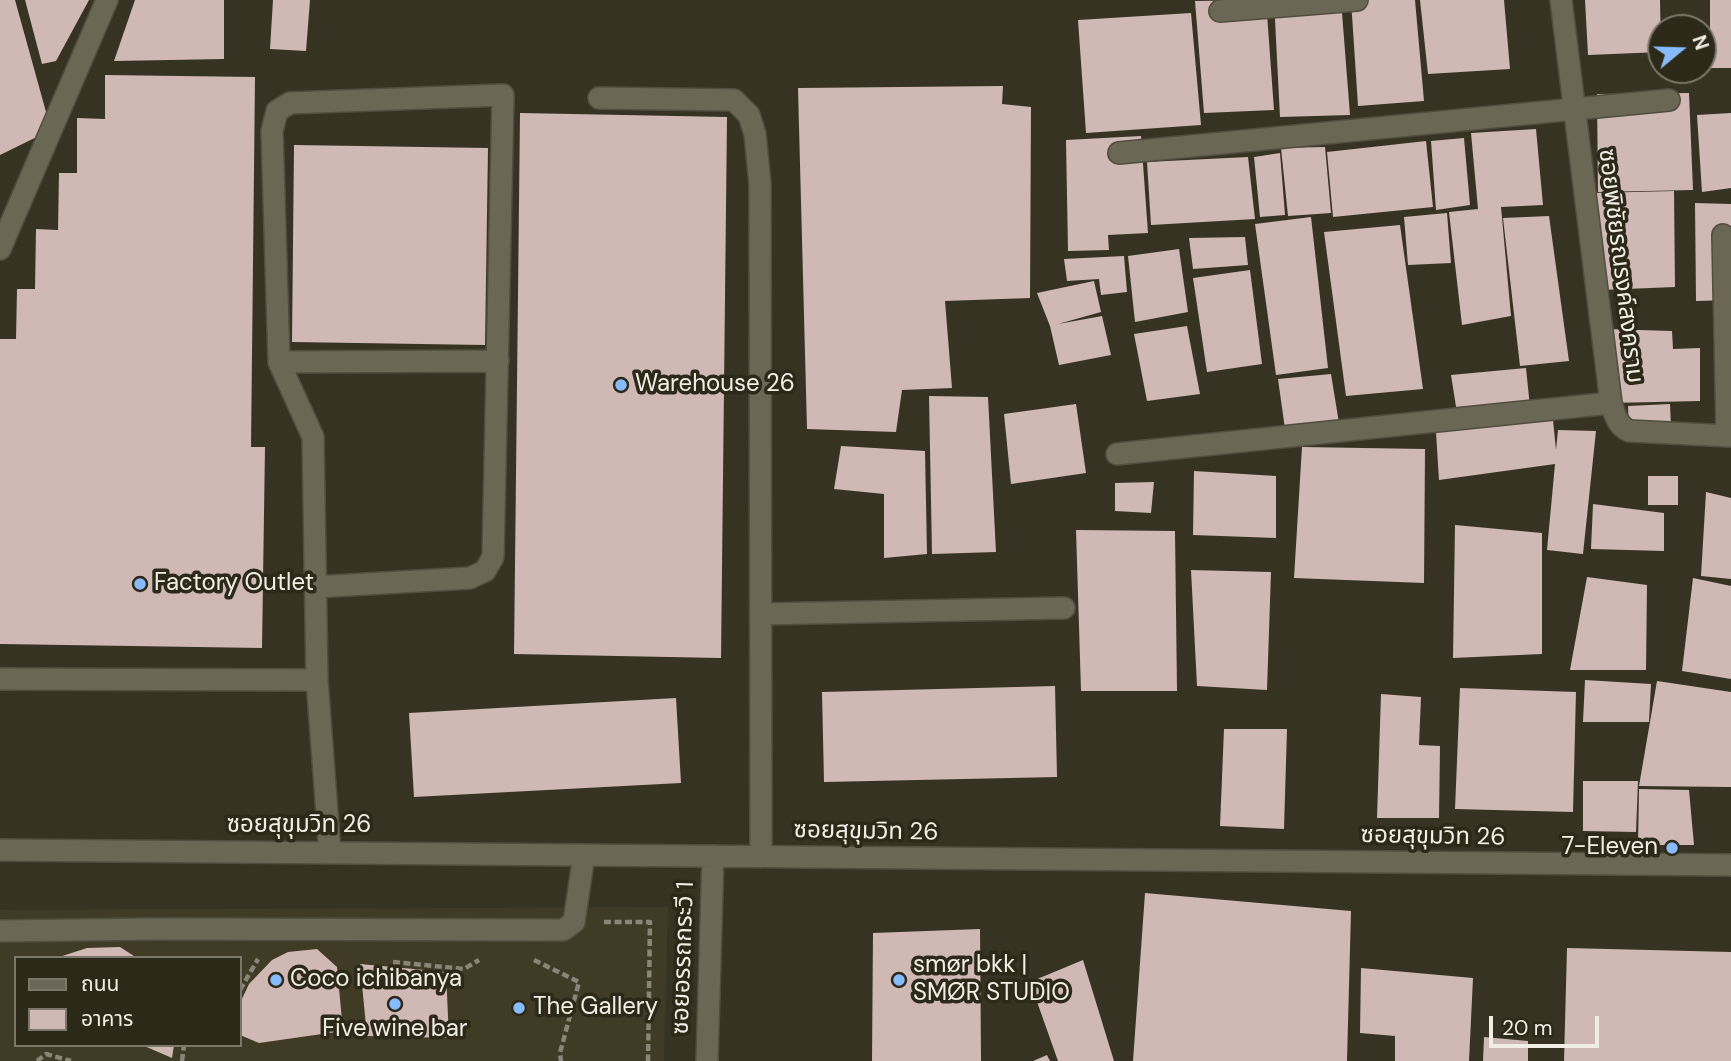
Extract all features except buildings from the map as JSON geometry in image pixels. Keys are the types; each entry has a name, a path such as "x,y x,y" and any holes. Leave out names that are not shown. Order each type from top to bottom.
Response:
{"street":[{"path":"0,249 107,0"},
{"path":"1220,11 1357,0"},
{"name":"ซอยพิชัยรณรงค์สงคราม","path":"1561,0 1611,403 1617,421 1629,431 1729,436"},
{"path":"315,587 470,578 485,571 493,557 503,95 290,103 277,111 272,131 279,362 313,437 315,587 317,680 330,853"},
{"path":"599,98 734,100 749,115 755,134 760,184 761,857"},
{"path":"1119,153 1669,100"},
{"path":"1723,235 1729,436"},
{"path":"279,362 498,361"},
{"path":"1117,454 1611,403"},
{"path":"762,614 1064,608"},
{"path":"0,679 317,680"},
{"name":"ซอยสุขุมวิท 26","path":"0,850 1731,866"},
{"path":"0,931 563,930 574,922 584,855"},
{"name":"ซอยอรรถกระวี 1","path":"707,1061 713,856"}],"path":[{"path":"648,1061 650,922"},
{"path":"242,986 255,960 265,955"},
{"path":"386,961 464,970 485,955"},
{"path":"524,955 579,982 560,1053 561,1061"},
{"path":"37,1061 46,1054 71,1061"}],"shaded area":[{"path":"668,907 664,1061 0,1061 0,910"}],"place":[{"name":"Warehouse 26","path":"621,385"},
{"name":"Factory Outlet","path":"140,584"},
{"name":"7-Eleven","path":"1672,848"},
{"name":"Coco ichibanya","path":"276,980"},
{"name":"smør bkk | SMØR STUDIO","path":"899,980"},
{"name":"Five wine bar","path":"395,1004"},
{"name":"The Gallery","path":"519,1008"}]}
